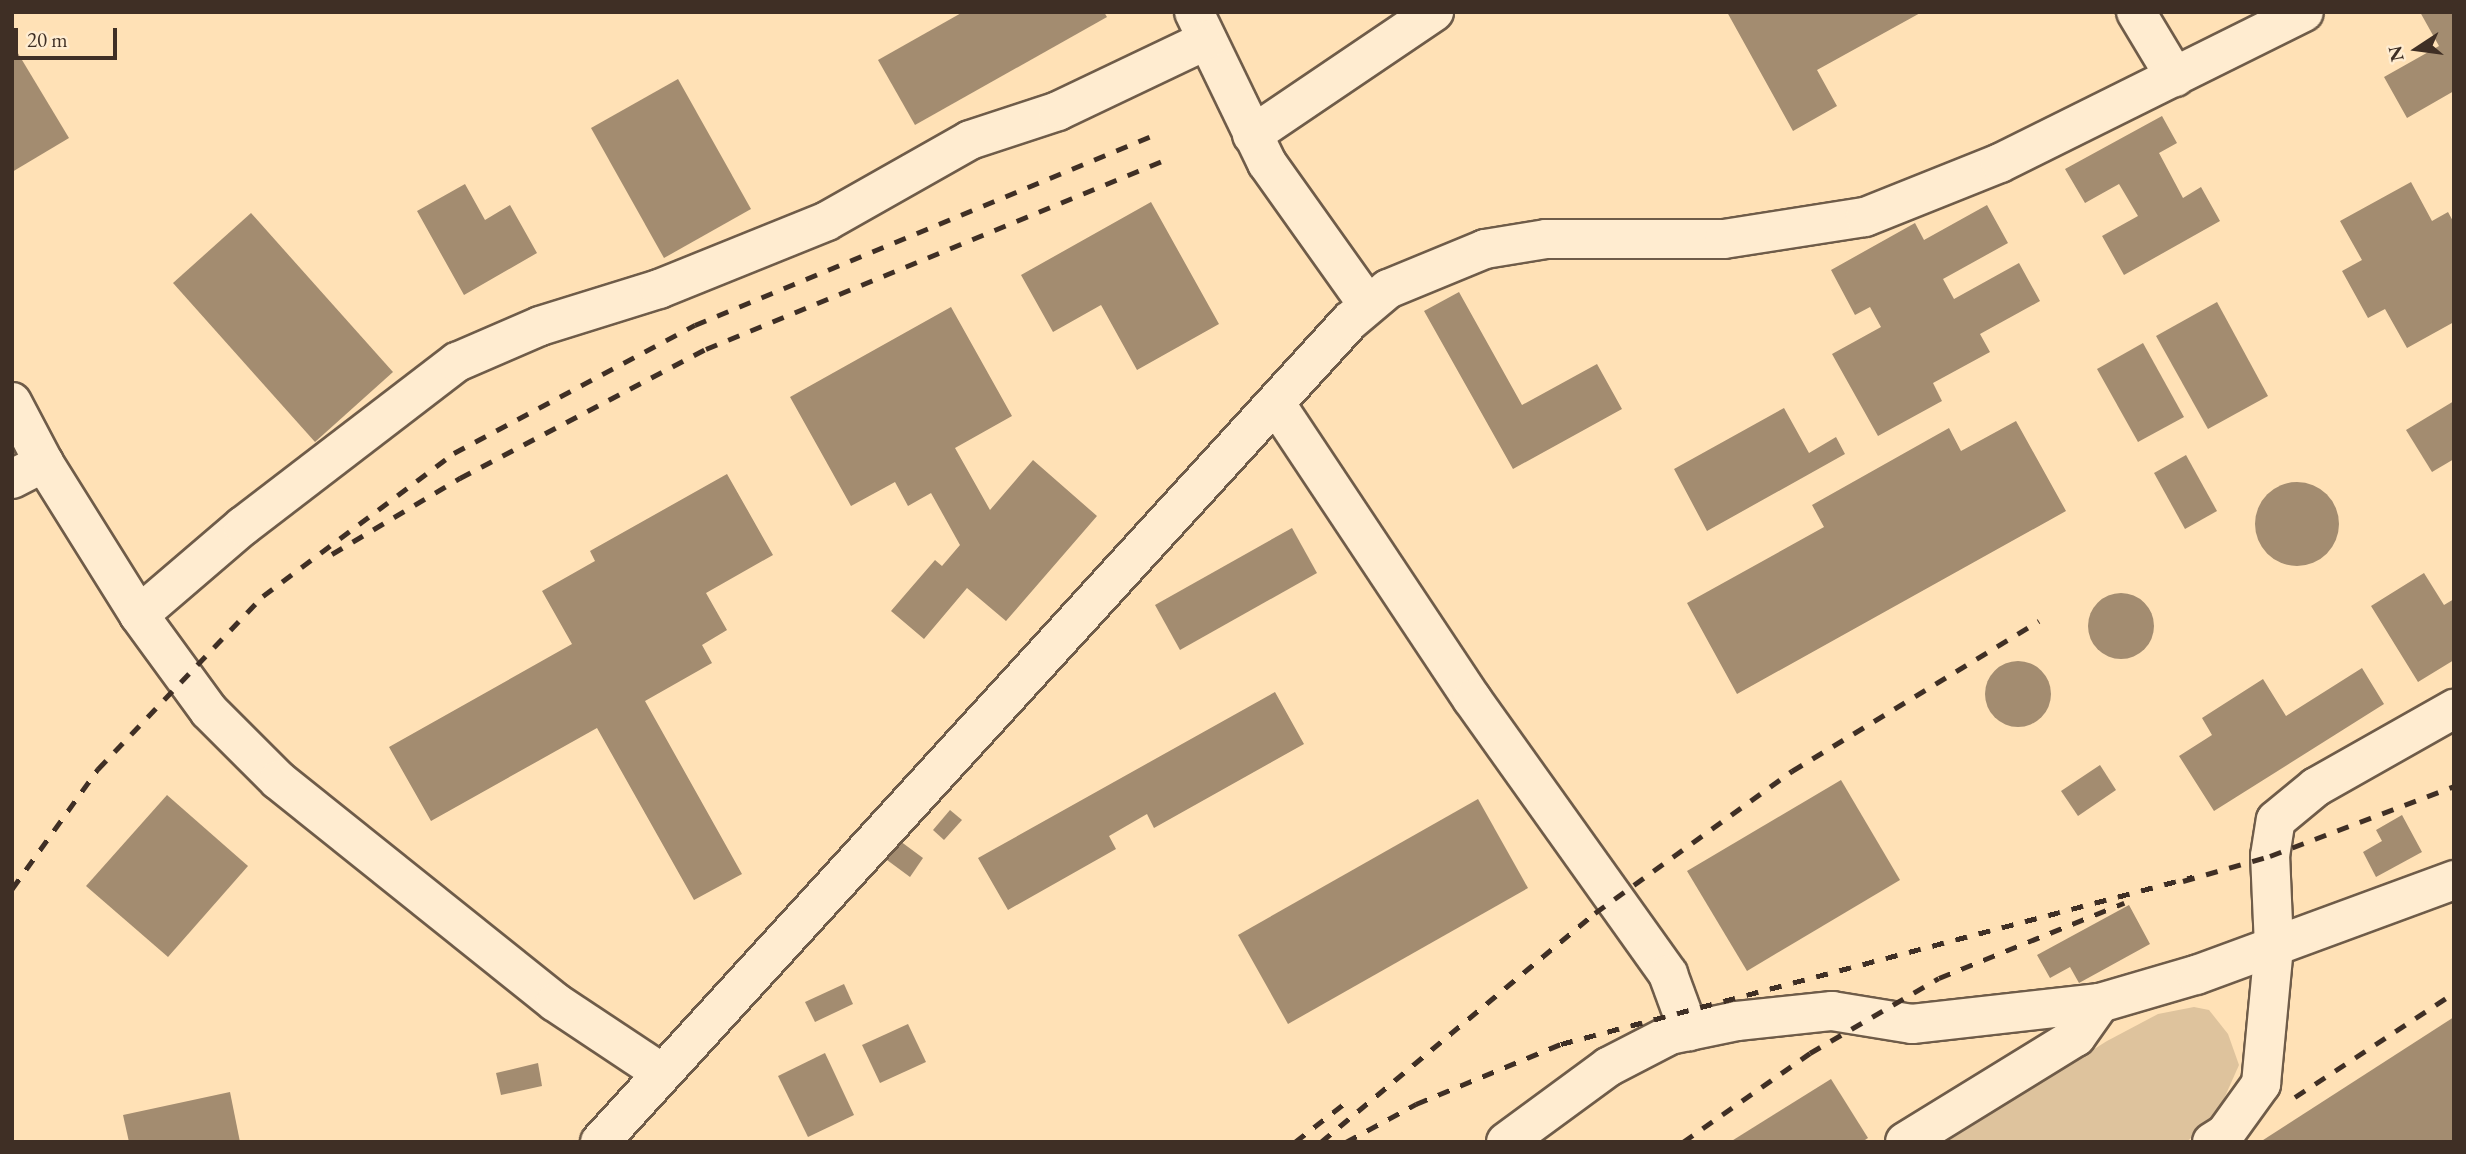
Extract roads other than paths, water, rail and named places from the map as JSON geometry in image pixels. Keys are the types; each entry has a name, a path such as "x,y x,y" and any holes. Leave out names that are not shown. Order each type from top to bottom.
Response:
{"street":[{"path":"1252,135 1434,12"},
{"path":"2136,12 2175,77"},
{"path":"600,1142 1276,404 1368,305 1388,289 1485,248 1546,239 1724,239 1865,217 2000,163 2304,12"},
{"path":"139,615 243,526 457,362 540,326 659,289 827,221 970,139 1058,111 1201,26 1267,163 1368,305"},
{"path":"12,402 28,471 209,711 278,779 555,1002 662,1073"},
{"path":"1276,404 1472,699 1668,974 1689,1031"},
{"path":"2212,1142 2225,1134 2261,1084 2274,946 2270,856 2276,821 2316,787 2454,709"},
{"path":"1506,1142 1608,1066 1689,1031 1737,1021 1832,1011 1912,1024 2100,1003 2274,946 2454,880"},
{"path":"1905,1142 2076,1037 2100,1003"}],"railway":[{"path":"12,889 98,769 263,596 454,453 695,325 1151,136"},
{"path":"332,554 460,478 706,349 1168,159"},
{"path":"1321,1142 1595,913 1792,771 2039,621"},
{"path":"2183,881 2270,856 2454,786"},
{"path":"1346,1142 1416,1104 1561,1044 2192,877"},
{"path":"1683,1142 1810,1053 1939,978 2124,903"},
{"path":"2295,1097 2454,993"},
{"path":"1295,1142 1345,1103"}]}
